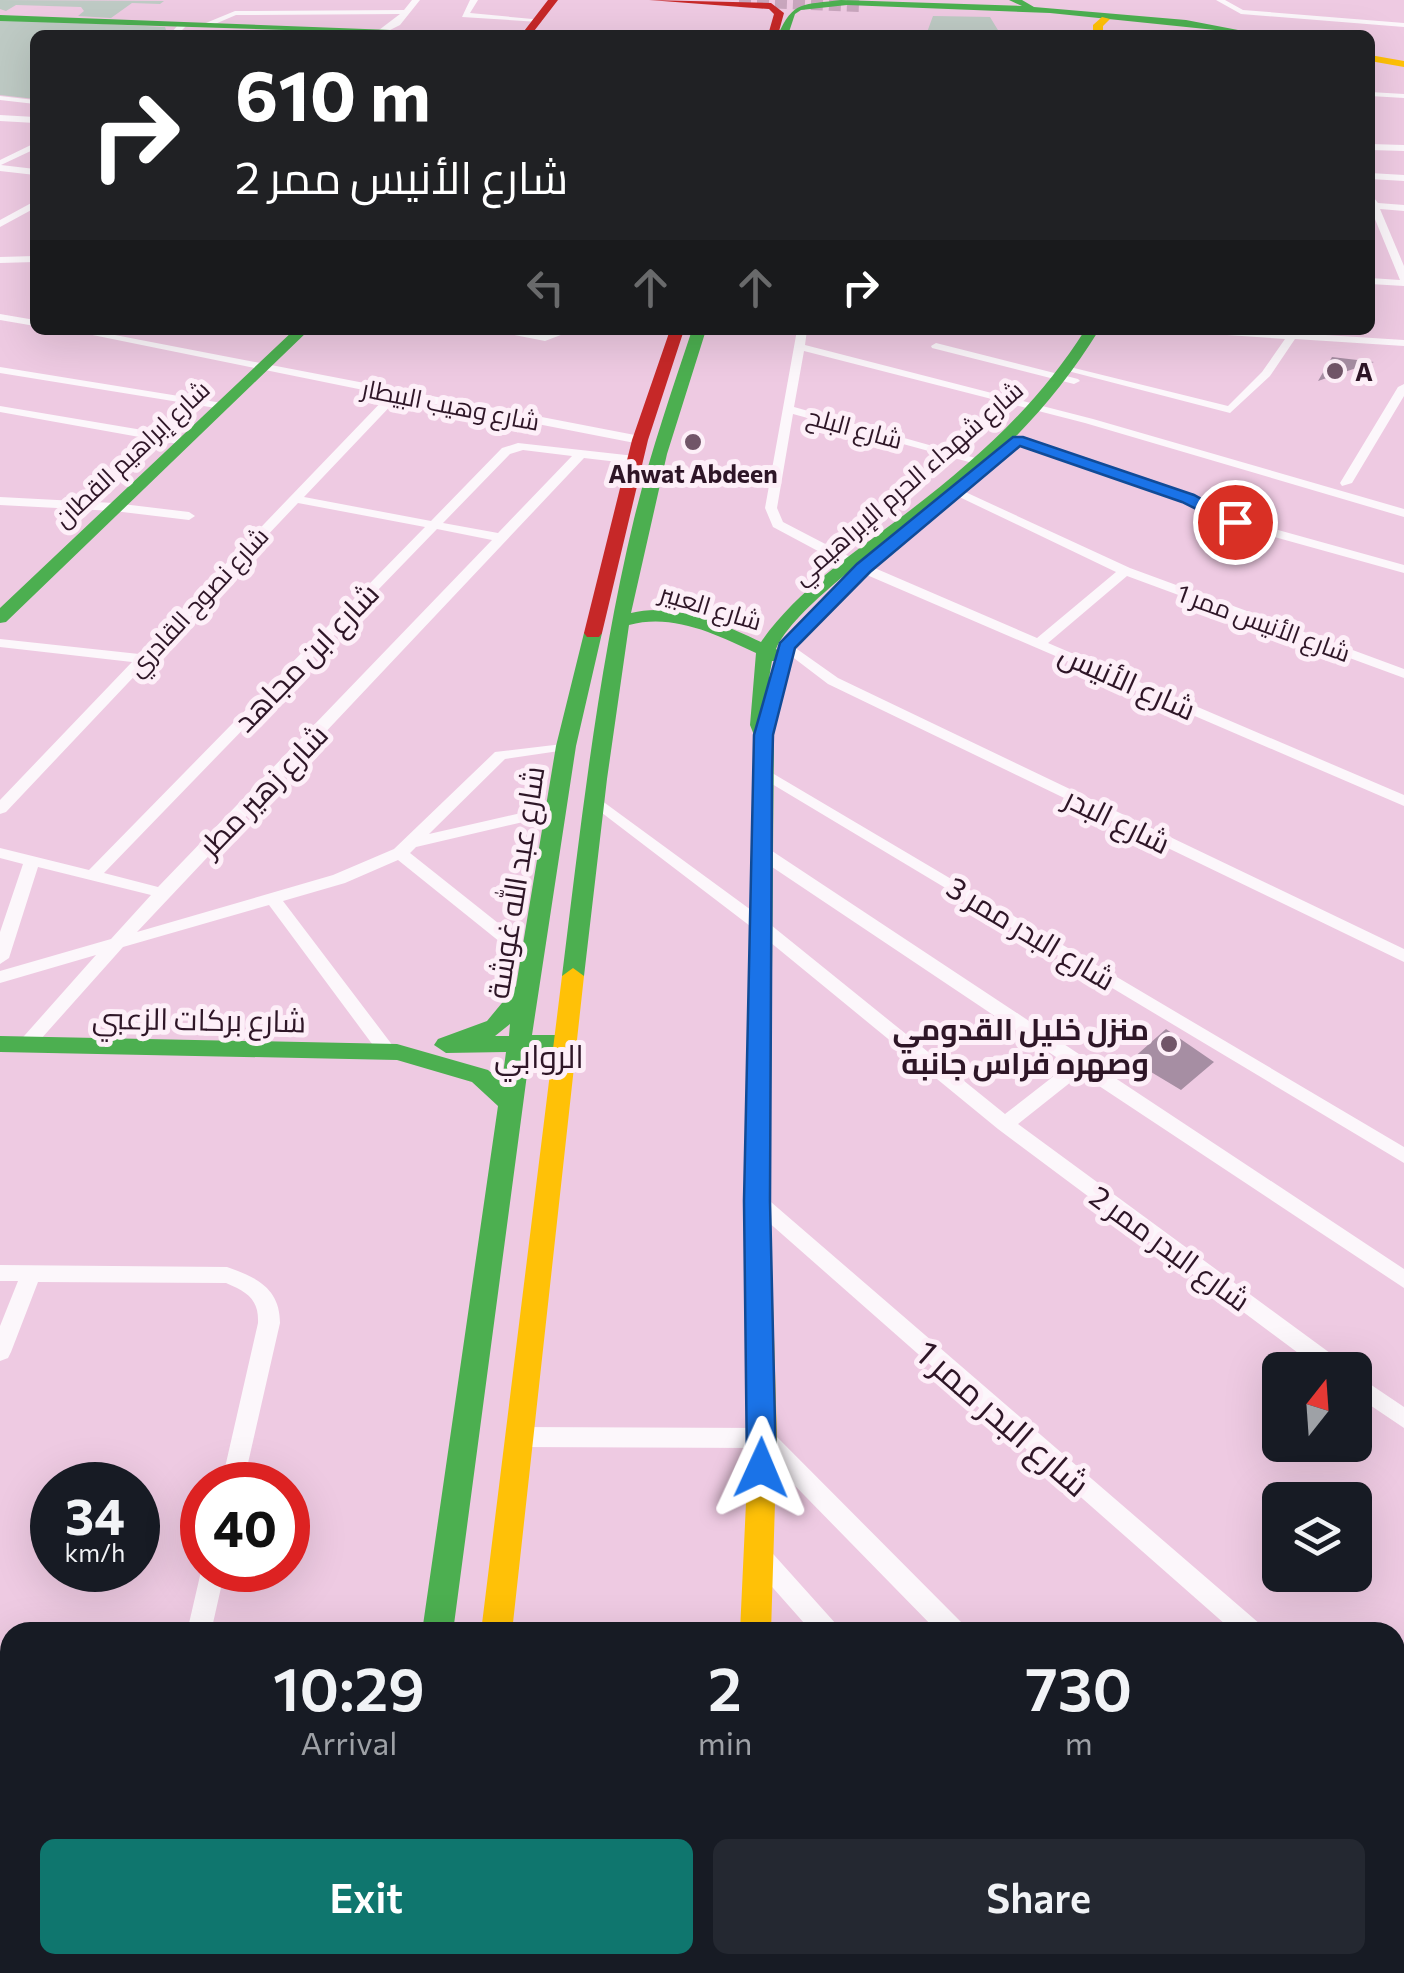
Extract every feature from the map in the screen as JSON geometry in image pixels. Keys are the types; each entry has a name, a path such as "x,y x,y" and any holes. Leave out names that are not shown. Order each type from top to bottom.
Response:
{"main road":[{"path":"532,27 553,0"},
{"path":"654,0 750,2"},
{"path":"719,0 776,9 790,28"},
{"path":"777,0 804,10 790,28"},
{"path":"900,0 1016,5 1205,30"},
{"path":"790,28 791,12 822,2 1199,30"},
{"path":"790,28 814,9 845,4 1016,5 1104,23"},
{"path":"0,18 284,30"},
{"path":"1375,56 1404,61"},
{"name":"شارع إبراهيم القطان","path":"3,612 297,335"},
{"name":"شارع عبد الله غوشة","path":"438,1622 518,1043 566,746 638,450 675,335"},
{"path":"497,1622 594,800 623,621 659,453 697,335"},
{"name":"شارع شهداء الحرم الإبراهيمي","path":"1072,375 1092,335"},
{"name":"شارع شهداء الحرم الإبراهيمي","path":"857,565 957,493 1043,410 1105,335"},
{"name":"شارع شهداء الحرم الإبراهيمي","path":"777,649 857,565 1013,438"},
{"name":"شارع العبير","path":"629,591 777,649"},
{"name":"شارع العبير","path":"623,621 636,612 658,615 777,649"},
{"path":"755,1622 763,1438 757,1201 764,735 760,725 777,649"},
{"path":"454,1044 495,1027 527,988"},
{"name":"شارع بركات الزعبي","path":"0,1044 392,1051 454,1044 568,1043"},
{"name":"شارع بركات الزعبي","path":"392,1051 480,1076 510,1103"}],"street":[{"path":"384,30 416,0"},
{"path":"474,0 465,15 532,27"},
{"path":"1220,0 1241,12 1404,24"},
{"path":"187,28 235,12 406,12"},
{"path":"497,27 504,19"},
{"path":"1375,94 1404,96"},
{"path":"0,98 30,101"},
{"path":"0,118 30,120"},
{"path":"1375,148 1404,148"},
{"path":"0,166 30,151"},
{"path":"0,166 30,171"},
{"path":"1375,176 1404,178"},
{"path":"1375,202 1404,208"},
{"path":"0,224 30,207"},
{"path":"1375,208 1404,280 1375,281"},
{"path":"18,214 30,215"},
{"path":"0,260 30,259"},
{"path":"20,320 30,314"},
{"path":"0,318 30,322"},
{"name":"شارع وهيب البيطار","path":"111,335 165,342 263,368 638,450"},
{"path":"526,335 554,335"},
{"path":"787,409 801,335"},
{"path":"1275,335 1404,344"},
{"path":"936,346 1230,410 1266,374 1291,336"},
{"path":"800,348 1043,410 1404,513"},
{"path":"0,370 222,406"},
{"path":"1346,483 1404,387"},
{"name":"شارع نصوح القادري","path":"0,809 395,394"},
{"name":"شارع البلح","path":"787,409 980,462"},
{"name":"شارع الأنيس","path":"787,409 772,516 784,529 857,565 1404,801"},
{"path":"0,410 184,442"},
{"path":"1013,438 1188,498 1235,522 1404,569"},
{"name":"شارع ابن مجاهد","path":"93,875 506,451 522,446 581,454"},
{"path":"581,454 638,450"},
{"name":"شارع زهير مطر","path":"26,1044 162,893 581,454"},
{"name":"شارع الأنيس ممر 1","path":"957,493 1125,571 1404,674"},
{"path":"294,499 504,538"},
{"path":"0,501 114,507 189,516"},
{"path":"1040,642 1125,571"},
{"path":"0,643 143,660"},
{"name":"شارع البدر","path":"777,649 821,680 833,681 1404,956"},
{"path":"407,848 500,755 566,746"},
{"name":"شارع البدر ممر 3","path":"762,772 1404,1156"},
{"name":"شارع البدر ممر 2","path":"594,800 760,925 1005,1124 1314,1352"},
{"path":"0,977 339,879 407,848 556,810"},
{"path":"407,848 531,958"},
{"path":"760,851 1404,1280"},
{"path":"0,853 162,893"},
{"path":"0,958 32,861"},
{"path":"274,898 392,1051"},
{"path":"1005,1124 1080,1065"},
{"name":"شارع البدر ممر 1","path":"757,1201 1240,1622"},
{"path":"0,1274 227,1275 264,1294 270,1308 268,1323 237,1462"},
{"path":"0,1352 31,1274"},
{"path":"1372,1395 1404,1419"},
{"path":"520,1437 763,1438 944,1622"},
{"path":"757,1554 819,1622"},
{"path":"201,1622 208,1592"}],"shaded area":[{"path":"0,0 164,1 132,3 111,18 78,16 84,11 81,7 16,5 6,11 0,9"},
{"path":"933,16 990,17 998,30 928,30"},
{"path":"0,19 165,27 166,30 30,30 30,98 0,95"}],"building":[{"name":"A","path":"1332,357 1374,362 1318,381"},
{"name":"منزل خليل القدومي وصهره فراس جانبه","path":"1166,1029 1214,1062 1181,1090 1131,1060"}],"tunnel":[{"path":"739,1 859,6"}],"traffic: fast":[{"path":"1014,0 1030,6"},
{"path":"785,30 791,13 798,8 847,2 1050,10 1204,26"},
{"path":"0,18 313,30"},
{"path":"1186,23 1229,30"},
{"path":"0,618 297,335"},
{"path":"573,976 606,714 628,583 663,438 697,335"},
{"path":"759,1089 764,735 759,725 759,704 766,651 778,630 814,594 961,478 1018,427 1044,399 1089,335"},
{"path":"623,621 641,616 681,618 778,657"},
{"path":"438,1622 531,958 566,746 593,633"},
{"path":"454,1044 495,1027 526,989"},
{"path":"446,1045 568,1043"},
{"path":"0,1044 397,1052 480,1076 511,1103"}],"traffic: slow":[{"path":"1098,30 1105,19"},
{"path":"1375,59 1404,64"},
{"path":"497,1622 573,976"},
{"path":"755,1622 763,1438 757,1201 759,1089"}],"traffic: jam":[{"path":"530,30 553,0"},
{"path":"654,0 771,6 779,13 774,30"},
{"path":"593,633 640,440 675,335"}],"place":[{"name":"A","path":"1335,371"},
{"name":"Ahwat Abdeen","path":"693,442"},
{"name":"منزل خليل القدومي وصهره فراس جانبه","path":"1169,1044"}],"district":[{"name":"الروابي","path":"539,1055"}],"route":[{"path":"761,1468 757,1201 762,772 764,735 786,646 864,568 1018,440 1188,498 1235,522"}]}
